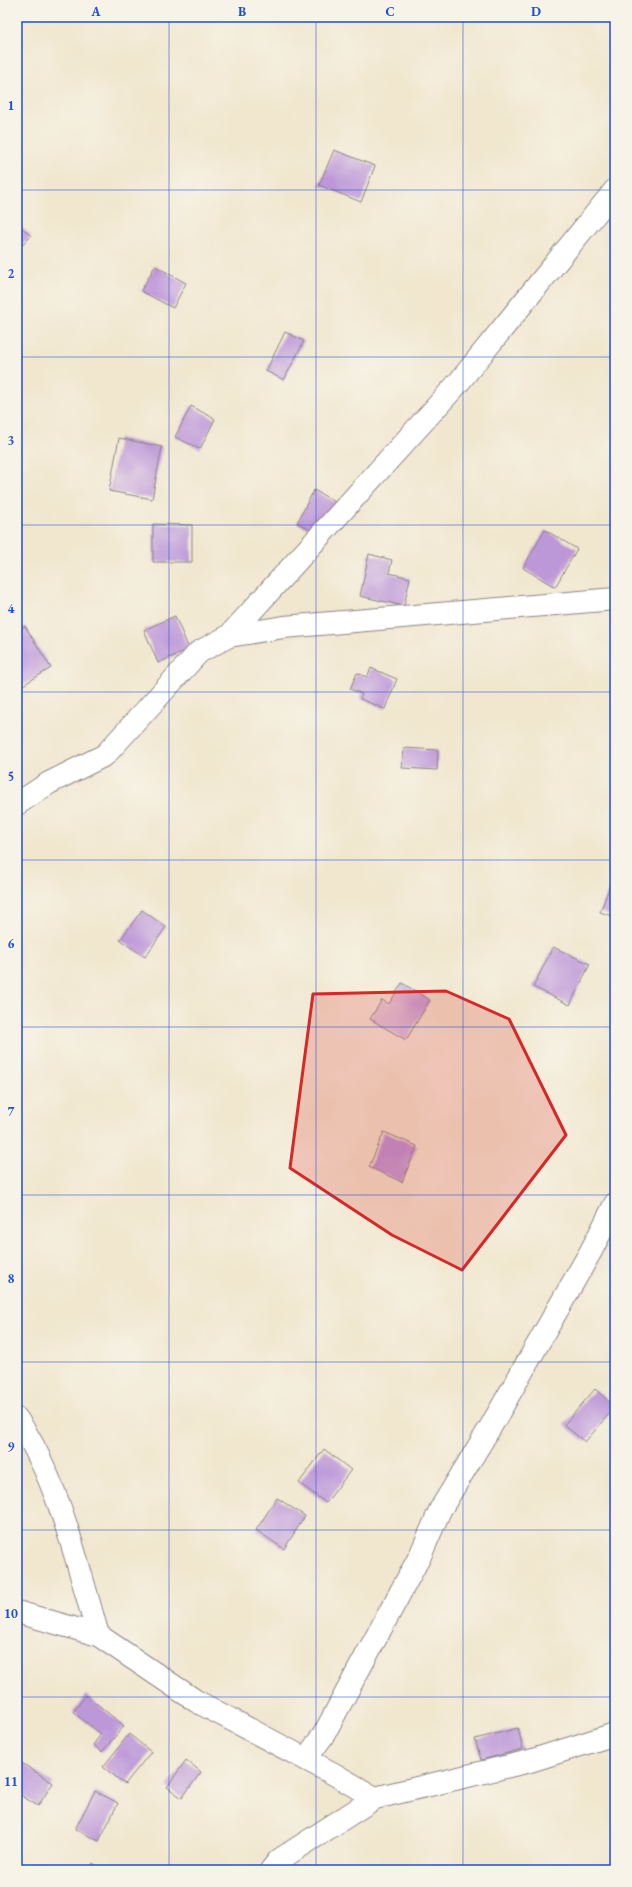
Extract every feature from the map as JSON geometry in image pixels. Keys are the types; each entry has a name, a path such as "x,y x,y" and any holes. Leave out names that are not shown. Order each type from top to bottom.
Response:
{"street":[{"path":"229,636 459,382 615,190"},
{"path":"17,804 50,783 105,755 199,652 229,636 284,627 615,600"},
{"path":"306,1759 324,1734 420,1556 440,1510 495,1419 615,1204"},
{"path":"17,1419 25,1430 52,1487 98,1634"},
{"path":"17,1612 98,1634 196,1701 306,1759 375,1798"},
{"path":"270,1870 279,1860 375,1798 530,1761 615,1734"}],"highlighted area":[{"path":"446,991 509,1019 566,1135 462,1270 392,1235 290,1168 313,994"}],"building":[{"path":"334,150 375,166 361,202 319,185"},
{"path":"17,223 31,236 17,251"},
{"path":"155,266 186,283 173,308 141,291"},
{"path":"285,332 304,341 284,380 266,371"},
{"path":"191,406 215,419 200,449 175,437"},
{"path":"119,438 162,447 152,499 109,491"},
{"path":"314,490 337,503 320,535 297,523"},
{"path":"153,524 192,525 192,562 153,562"},
{"path":"545,530 577,549 555,587 523,568"},
{"path":"369,554 392,560 389,573 410,578 404,606 360,596"},
{"path":"175,616 189,649 158,663 144,630"},
{"path":"25,626 51,668 23,685 17,674 17,631"},
{"path":"371,668 397,679 385,709 360,699 362,694 350,689 357,673 367,677"},
{"path":"404,748 438,750 437,770 402,768"},
{"path":"615,872 615,917 600,912"},
{"path":"142,910 166,927 145,957 120,940"},
{"path":"553,947 590,964 570,1005 533,987"},
{"path":"402,983 430,1000 406,1040 370,1019 382,1000 389,1004"},
{"path":"384,1132 417,1146 402,1182 369,1167"},
{"path":"595,1389 615,1407 585,1442 564,1425"},
{"path":"324,1449 351,1470 326,1503 299,1483"},
{"path":"277,1498 305,1516 284,1549 256,1530"},
{"path":"86,1695 124,1726 102,1752 93,1745 101,1734 73,1712"},
{"path":"518,1728 523,1749 481,1760 475,1739"},
{"path":"129,1734 151,1752 125,1784 103,1767"},
{"path":"17,1760 53,1783 38,1806 17,1793"},
{"path":"186,1760 201,1772 182,1798 167,1787"},
{"path":"95,1791 118,1803 99,1841 75,1829"},
{"path":"93,1863 104,1870 89,1870"}]}
